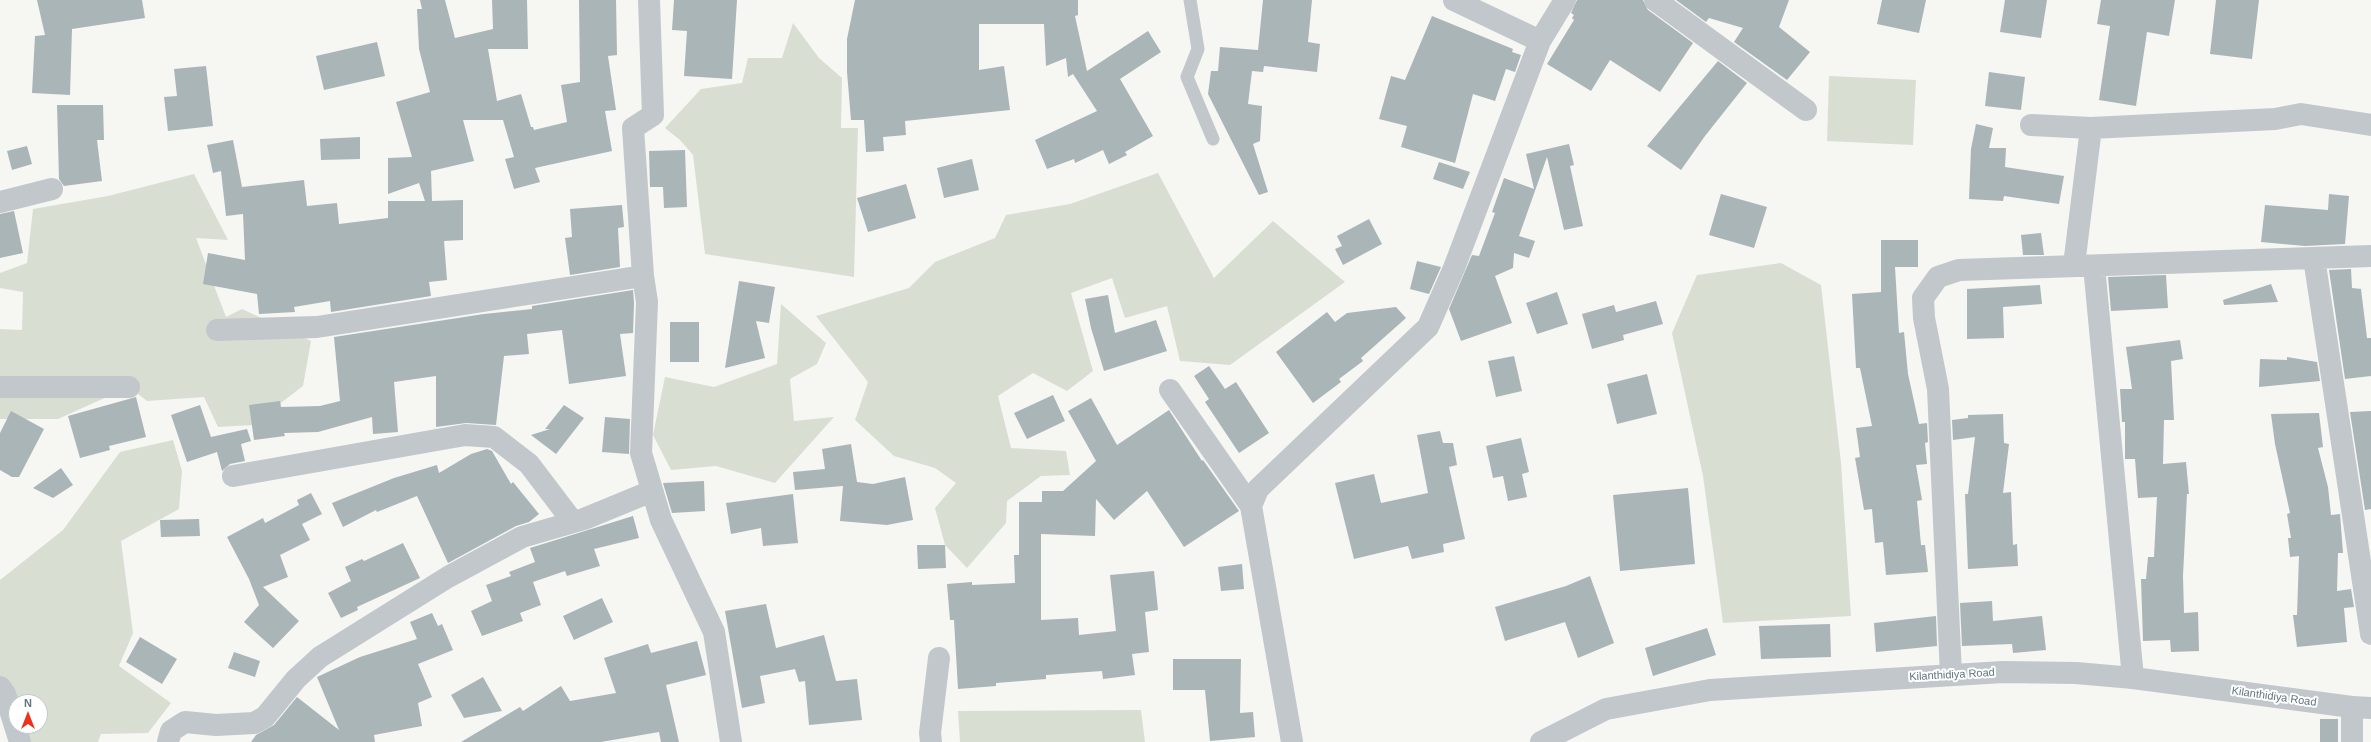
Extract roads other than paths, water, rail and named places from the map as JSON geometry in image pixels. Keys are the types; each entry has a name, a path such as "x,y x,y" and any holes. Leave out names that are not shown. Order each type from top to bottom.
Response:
{"street":[{"path":"649,0 653,115 633,128 643,276 647,302 641,453 661,520 714,632 732,742"},
{"path":"1454,0 1540,42"},
{"path":"1251,506 1258,489 1428,327 1454,268 1540,42 1565,0"},
{"path":"1655,0 1806,110"},
{"path":"2031,125 2091,128 2275,119 2301,114 2371,125"},
{"path":"2091,128 2084,265 2133,678"},
{"path":"0,202 52,189"},
{"path":"1951,675 1938,389 1924,318 1923,298 1938,277 1959,270 2371,256"},
{"path":"2314,258 2371,634"},
{"path":"217,330 317,327 643,276"},
{"path":"0,387 129,387"},
{"path":"1170,390 1251,506 1292,742"},
{"path":"233,476 465,435 494,436 529,464 573,522"},
{"path":"168,742 171,731 185,722 216,725 254,723 265,717 296,679 320,657 490,553 522,537 573,522 652,491"},
{"path":"931,742 930,733 939,658"},
{"name":"Kilanthidiya Road","path":"1541,742 1606,710 1710,690 2011,672 2076,673 2133,678 2361,708"},
{"path":"0,687 5,694 20,742"},
{"path":"2352,742 2361,708"}],"lane":[{"path":"1190,0 1198,49 1187,77 1213,139"}]}
